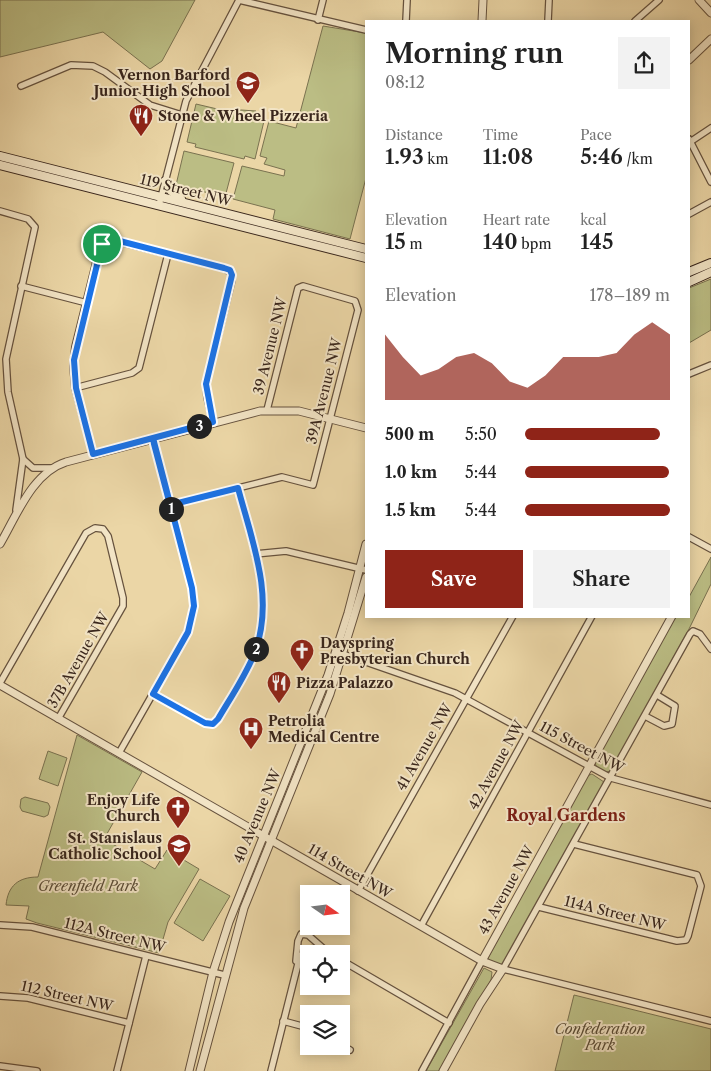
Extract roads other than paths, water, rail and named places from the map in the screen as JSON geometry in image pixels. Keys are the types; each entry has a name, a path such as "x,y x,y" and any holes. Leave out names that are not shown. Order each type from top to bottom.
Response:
{"main road":[{"name":"119 Street NW","path":"0,156 365,249"},
{"name":"119 Street NW","path":"0,165 365,258"},
{"path":"165,181 171,191 187,203"},
{"path":"690,272 711,263"},
{"path":"690,282 711,272"}],"street":[{"path":"159,205 189,94 239,0 365,30"},
{"path":"318,20 323,0"},
{"path":"406,20 407,0"},
{"path":"482,20 483,0"},
{"path":"548,0 548,20"},
{"path":"636,20 659,0"},
{"path":"699,0 711,13"},
{"path":"690,59 711,39"},
{"path":"21,86 71,65 93,66 105,72 150,106 182,115"},
{"path":"711,128 690,140 711,182"},
{"path":"690,213 711,202"},
{"path":"0,211 26,218 33,222 35,232 7,345 6,368 9,400 22,459 20,492 13,522"},
{"path":"93,454 76,388 74,360 100,246 106,240 112,239 224,268 231,273 232,280 206,384 213,422"},
{"path":"76,388 137,371 168,254"},
{"path":"21,286 87,303"},
{"name":"39A Avenue NW","path":"238,488 282,477 313,485 358,310 357,303 351,299 303,286 298,288"},
{"name":"39 Avenue NW","path":"267,410 298,288"},
{"path":"0,356 6,368"},
{"path":"690,374 711,365"},
{"path":"22,459 36,468 52,468 93,454 213,422 267,410 299,411 365,428"},
{"path":"118,754 188,632 194,606 192,588 153,438"},
{"path":"0,544 35,485 52,468"},
{"path":"153,694 205,723 213,724 218,719 248,667 260,635 263,598 255,554 238,488 170,505"},
{"name":"37B Avenue NW","path":"0,684 86,533 92,529 101,528 108,536 123,598 122,606 58,719"},
{"path":"690,538 711,548"},
{"path":"255,554 286,551 363,570"},
{"name":"40 Avenue NW","path":"190,1071 213,972 229,922 336,652 363,570 365,553"},
{"name":"40 Avenue NW","path":"200,1071 224,975 244,908 330,694 344,654 365,580"},
{"name":"41 Avenue NW","path":"358,891 512,618"},
{"name":"42 Avenue NW","path":"421,926 591,618"},
{"name":"43 Avenue NW","path":"422,1071 671,618"},
{"path":"443,1071 481,1001 503,969 539,907 693,631 700,634 711,649"},
{"name":"115 Street NW","path":"336,652 428,683 466,699 610,778 711,805"},
{"name":"114 Street NW","path":"0,684 118,754 482,961 503,969 711,1021"},
{"path":"645,716 664,726 672,724 675,706 657,695"},
{"name":"114A Street NW","path":"539,907 677,942 686,940 701,886 700,878 693,873 574,844"},
{"name":"112A Street NW","path":"0,925 32,927 224,975"},
{"path":"297,968 297,943 301,934 308,934 319,945"},
{"path":"117,1071 146,956"},
{"path":"271,1071 300,956"},
{"path":"350,965 449,1023"},
{"name":"112 Street NW","path":"0,996 28,998 129,1023"},
{"path":"284,1021 300,1025"},
{"path":"0,1066 37,1071"}],"place":[{"name":"Vernon Barford Junior High School","path":"248,104"},
{"name":"Stone & Wheel Pizzeria","path":"141,137"},
{"name":"Dayspring Presbyterian Church","path":"302,672"},
{"name":"Pizza Palazzo","path":"279,704"},
{"name":"Petrolia Medical Centre","path":"251,750"},
{"name":"Enjoy Life Church","path":"178,829"},
{"name":"St. Stanislaus Catholic School","path":"179,867"}],"district":[{"name":"Royal Gardens","path":"566,815"}],"park label":[{"name":"Greenfield Park","path":"88,886"},
{"name":"Confederation Park","path":"600,1038"}]}
